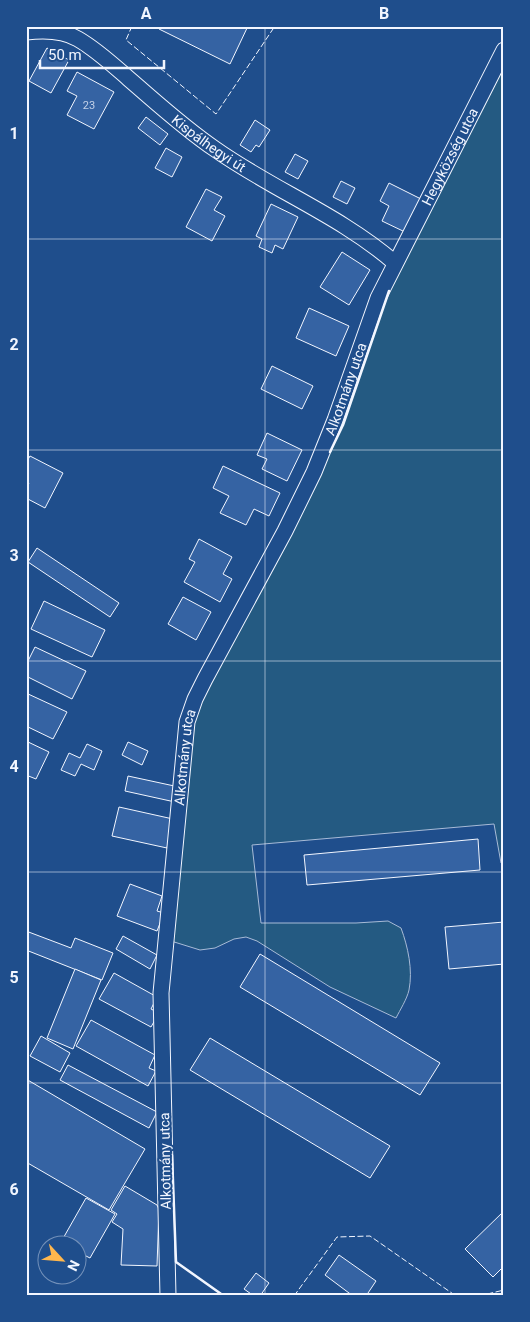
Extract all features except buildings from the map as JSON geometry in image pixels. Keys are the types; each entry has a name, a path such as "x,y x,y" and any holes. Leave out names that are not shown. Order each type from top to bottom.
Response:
{"street":[{"name":"Kispálhegyi út","path":"26,32 41,30 77,38 97,51 189,130 217,150 264,180 341,223 395,263"},
{"name":"Hegyközség utca","path":"395,263 504,50"},
{"name":"Alkotmány utca","path":"168,1296 161,993 187,722 205,678 285,531 314,472 335,420 378,298 395,263"}],"shaded area":[{"path":"504,61 504,865 501,863 494,824 252,845 261,923 388,921 401,928 409,959 410,982 407,997 396,1018 330,987 257,941 246,937 234,939 215,948 200,950 171,941 195,712 343,425 391,285"}],"fence":[{"path":"132,26 126,40 216,114 275,26"},
{"path":"294,1296 337,1237 370,1236 456,1296"},
{"path":"479,1296 504,1290"}],"wall":[{"path":"330,452 343,425 389,291"},
{"path":"172,1155 176,1262 224,1296"}]}
